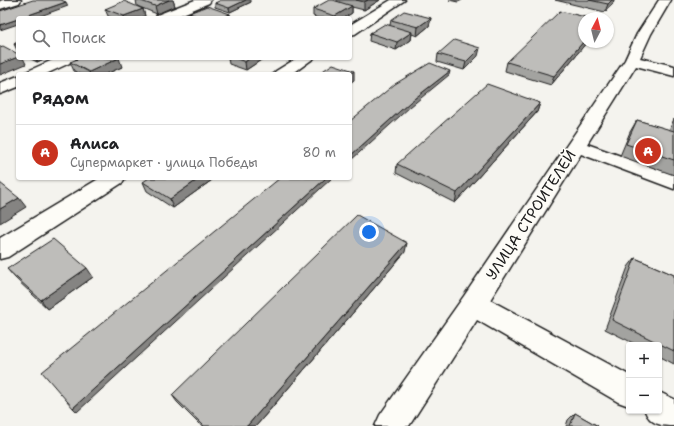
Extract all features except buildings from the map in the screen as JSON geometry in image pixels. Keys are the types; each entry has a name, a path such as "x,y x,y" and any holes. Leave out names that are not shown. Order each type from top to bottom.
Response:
{"street":[{"path":"0,5 14,0"},
{"path":"167,16 205,0"},
{"path":"352,30 399,0"},
{"name":"УЛИЦА СТРОИТЕЛЕЙ","path":"391,426 473,304 632,60 644,34 665,0"},
{"path":"38,72 64,60"},
{"path":"284,72 304,60"},
{"path":"632,60 674,71"},
{"path":"0,89 16,82"},
{"path":"576,146 674,182"},
{"path":"0,250 112,180"},
{"path":"473,304 626,389"},
{"path":"662,410 674,416"}],"place":[{"name":"Алиса","path":"648,151"}]}
